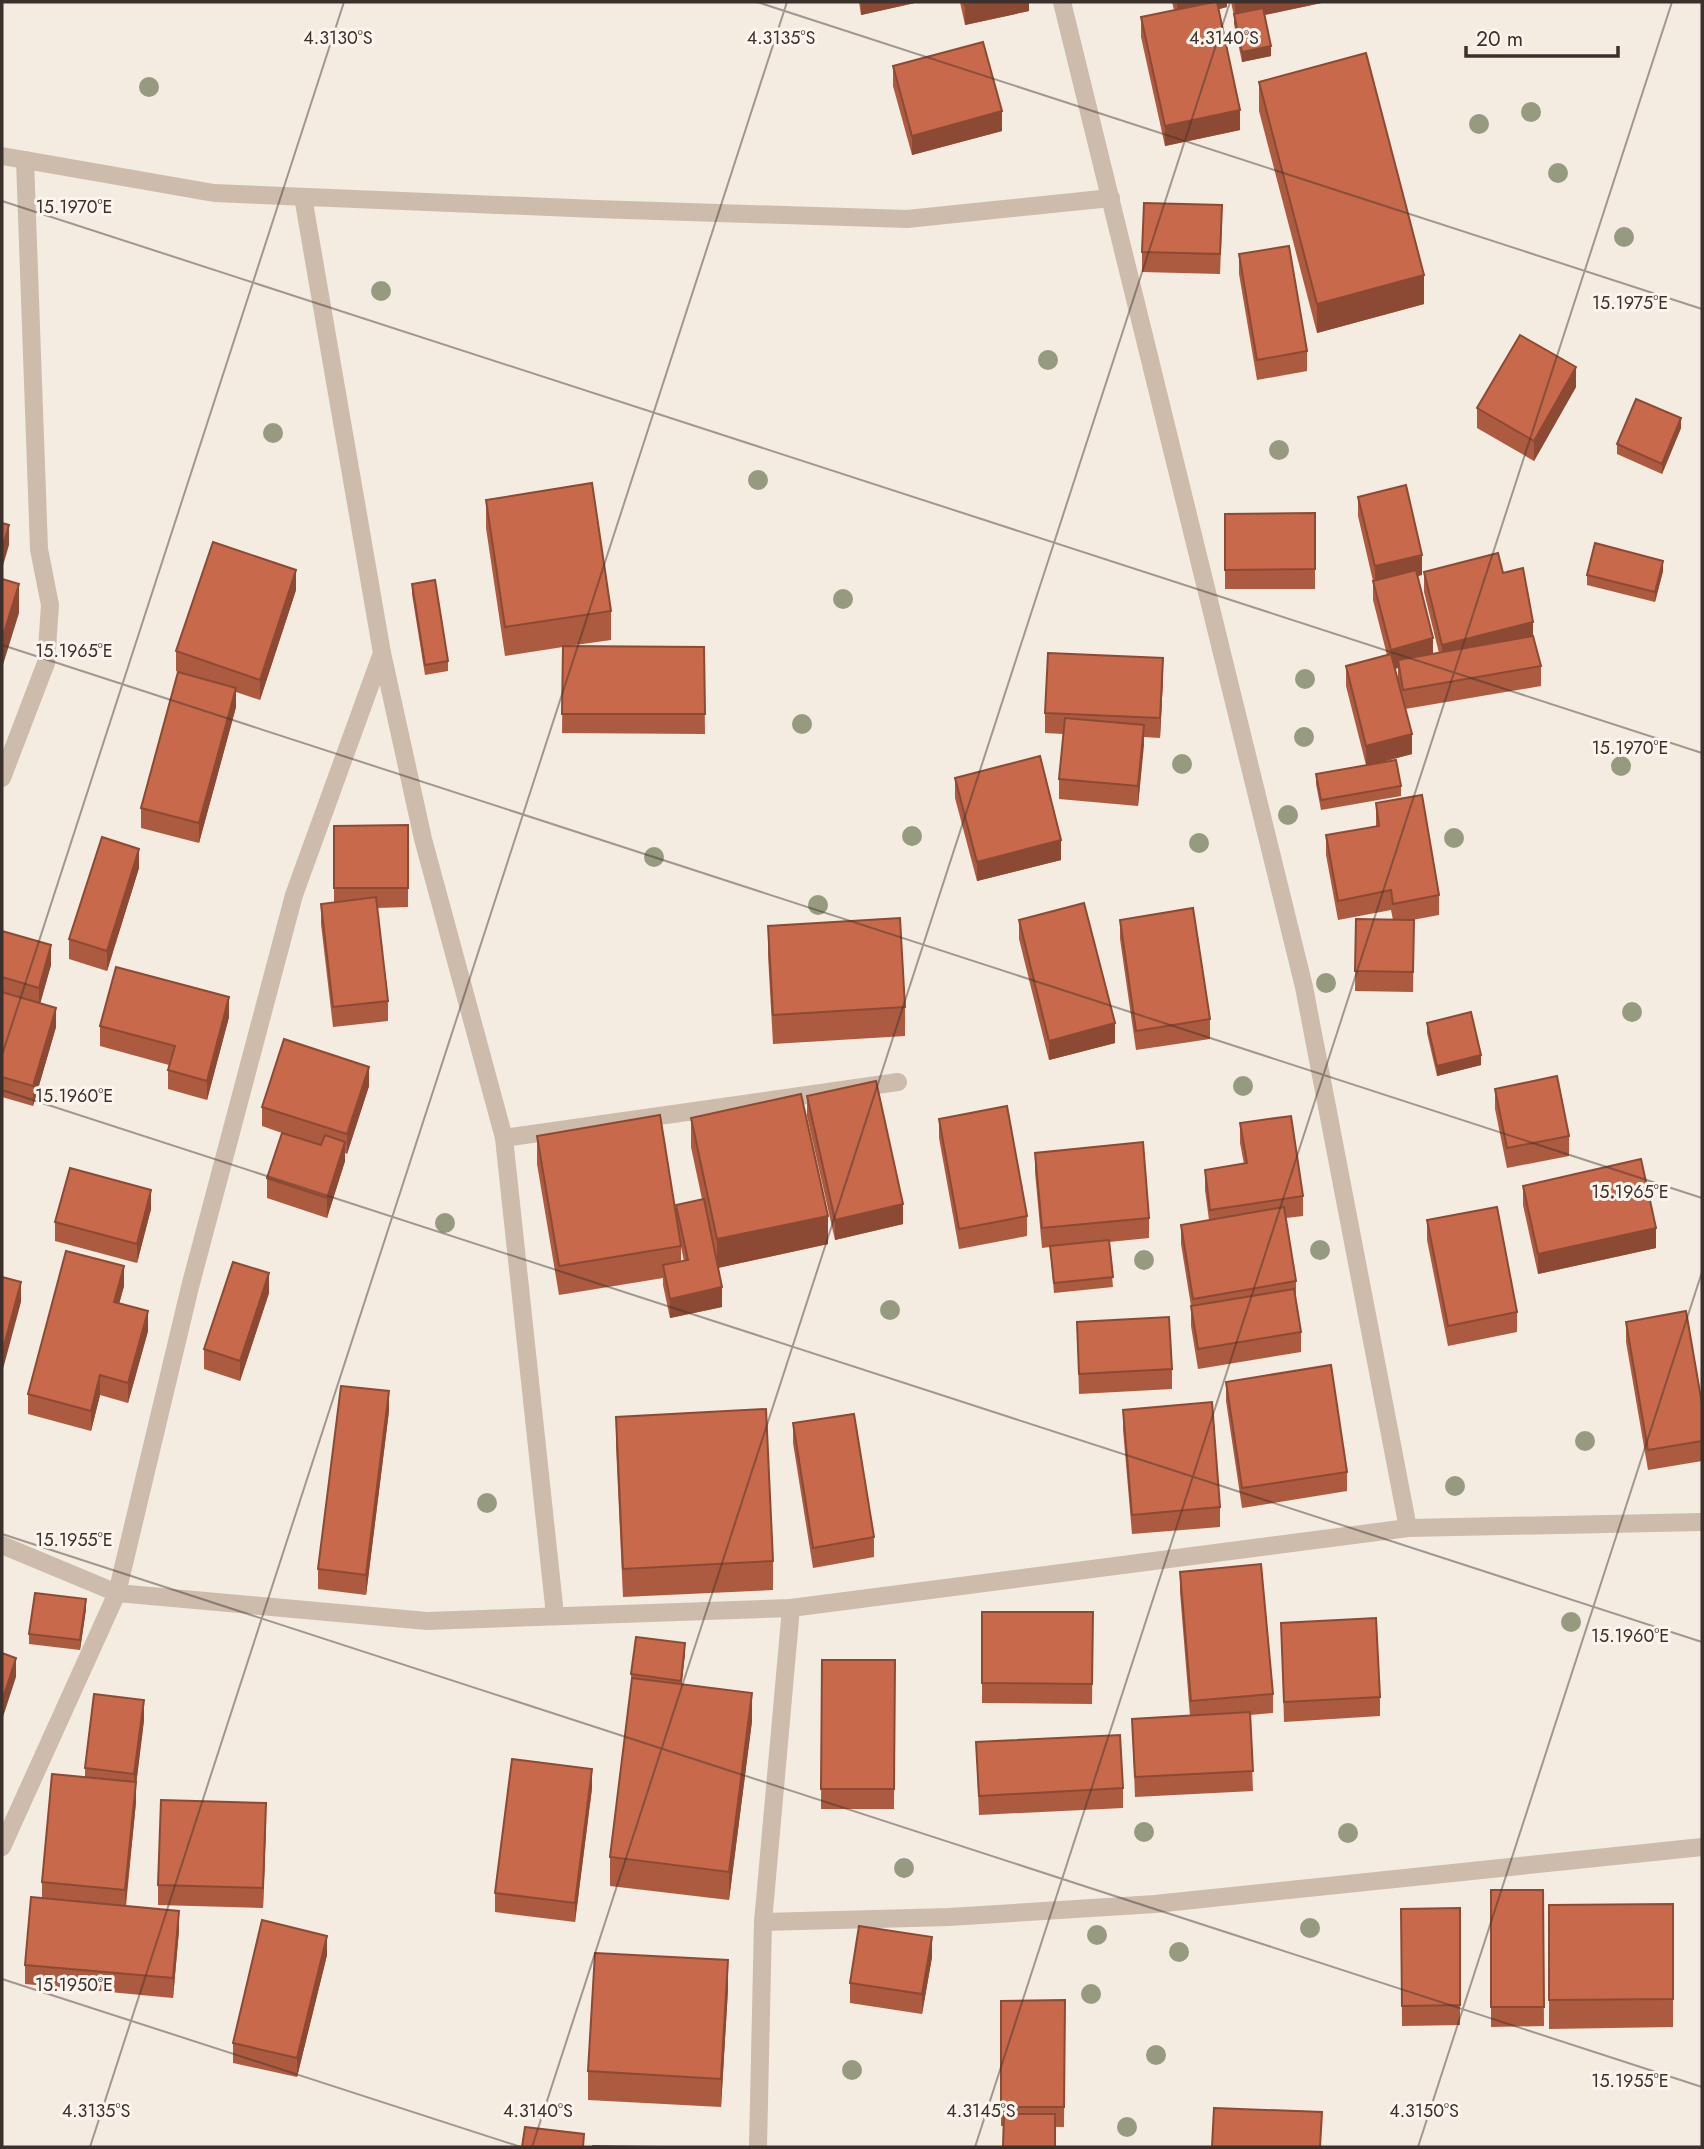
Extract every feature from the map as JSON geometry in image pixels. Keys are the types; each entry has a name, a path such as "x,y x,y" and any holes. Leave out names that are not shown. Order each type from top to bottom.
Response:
{"street":[{"path":"1062,2 1304,987 1408,1528"},
{"path":"2,156 214,192 303,197 907,219 1111,198"},
{"path":"2,778 46,663 50,605 39,549 25,160"},
{"path":"303,197 382,653 424,839 504,1138 555,1615"},
{"path":"2,1847 117,1593 190,1287 294,895 382,653"},
{"path":"504,1138 898,1082"},
{"path":"2,1545 117,1593 427,1621 791,1608 1408,1528 1702,1522"},
{"path":"758,2147 763,1922 791,1608"},
{"path":"763,1922 949,1917 1155,1904 1702,1847"}],"building":[{"path":"1217,2 1240,110 1165,126 1141,17"},
{"path":"1263,8 1271,46 1242,52 1234,14"},
{"path":"983,42 1002,111 912,136 893,66"},
{"path":"1366,53 1424,275 1317,304 1259,82"},
{"path":"1144,203 1222,205 1220,254 1142,252"},
{"path":"1289,246 1307,351 1257,360 1239,254"},
{"path":"1520,335 1576,367 1534,441 1477,408"},
{"path":"1636,399 1681,418 1662,464 1617,444"},
{"path":"592,483 611,611 505,627 486,500"},
{"path":"1406,485 1422,555 1375,566 1358,497"},
{"path":"1315,513 1315,569 1225,570 1225,514"},
{"path":"2,523 9,525 2,549"},
{"path":"213,542 296,570 260,680 176,651"},
{"path":"1595,543 1663,561 1655,592 1587,575"},
{"path":"1498,553 1503,573 1523,568 1533,622 1442,645 1424,572"},
{"path":"1416,570 1433,638 1391,650 1373,581"},
{"path":"2,579 19,584 2,639"},
{"path":"435,580 448,661 425,665 412,584"},
{"path":"1533,636 1541,666 1403,690 1398,660"},
{"path":"563,646 704,647 705,714 562,714"},
{"path":"1048,653 1163,658 1160,718 1045,713"},
{"path":"1391,654 1412,734 1366,746 1346,666"},
{"path":"178,672 236,688 199,823 141,808"},
{"path":"1065,718 1144,725 1138,786 1059,779"},
{"path":"1040,756 1061,840 977,862 955,778"},
{"path":"1396,760 1401,786 1321,800 1316,774"},
{"path":"1422,795 1439,895 1393,904 1391,890 1338,901 1326,835 1379,826 1376,803"},
{"path":"408,825 408,888 334,888 334,826"},
{"path":"102,837 139,849 107,951 69,939"},
{"path":"376,897 388,1001 333,1007 321,904"},
{"path":"1084,903 1115,1023 1049,1041 1019,920"},
{"path":"1193,908 1210,1019 1136,1031 1120,920"},
{"path":"900,918 905,1007 773,1015 768,926"},
{"path":"1356,919 1414,920 1413,972 1355,971"},
{"path":"2,931 51,945 39,988 2,977"},
{"path":"116,967 229,997 207,1081 168,1070 175,1046 100,1026"},
{"path":"2,992 56,1008 33,1086 2,1077"},
{"path":"1471,1012 1481,1055 1437,1066 1427,1023"},
{"path":"284,1039 369,1067 347,1134 262,1107"},
{"path":"1557,1076 1569,1136 1507,1148 1495,1089"},
{"path":"876,1081 903,1204 835,1220 807,1096"},
{"path":"801,1094 828,1216 717,1239 691,1118"},
{"path":"1007,1106 1027,1216 959,1229 939,1119"},
{"path":"660,1115 681,1246 559,1266 537,1136"},
{"path":"1291,1116 1303,1196 1210,1210 1205,1170 1247,1163 1240,1123"},
{"path":"282,1133 321,1145 325,1135 345,1142 327,1198 267,1178"},
{"path":"1143,1142 1149,1218 1042,1228 1035,1153"},
{"path":"1641,1159 1656,1228 1538,1254 1523,1186"},
{"path":"70,1168 151,1190 137,1244 55,1222"},
{"path":"704,1199 722,1287 670,1299 663,1265 688,1260 676,1205"},
{"path":"1284,1207 1296,1281 1193,1299 1181,1225"},
{"path":"1497,1207 1517,1312 1448,1326 1427,1220"},
{"path":"1109,1240 1113,1277 1054,1283 1050,1246"},
{"path":"66,1251 124,1266 114,1302 148,1311 128,1383 100,1375 91,1411 28,1394"},
{"path":"233,1262 269,1273 240,1361 204,1349"},
{"path":"2,1277 21,1282 3,1349 2,1349"},
{"path":"1294,1289 1301,1332 1198,1349 1191,1306"},
{"path":"1686,1311 1702,1404 1702,1441 1648,1450 1626,1322"},
{"path":"1169,1317 1172,1369 1079,1374 1077,1322"},
{"path":"1331,1365 1347,1472 1242,1488 1226,1382"},
{"path":"341,1386 389,1391 366,1575 318,1569"},
{"path":"1212,1402 1220,1507 1132,1515 1123,1410"},
{"path":"766,1409 773,1561 623,1569 616,1417"},
{"path":"854,1414 874,1537 813,1548 793,1423"},
{"path":"1261,1564 1273,1694 1191,1701 1180,1572"},
{"path":"35,1593 86,1599 80,1640 29,1634"},
{"path":"982,1612 1093,1612 1092,1684 982,1683"},
{"path":"1376,1618 1380,1697 1284,1702 1281,1623"},
{"path":"636,1637 685,1643 681,1681 631,1674"},
{"path":"2,1653 16,1658 2,1701"},
{"path":"822,1660 895,1660 894,1789 821,1789"},
{"path":"632,1678 752,1693 729,1872 610,1857"},
{"path":"94,1694 144,1700 134,1774 85,1768"},
{"path":"1250,1712 1253,1771 1135,1777 1132,1719"},
{"path":"1120,1735 1123,1788 979,1796 976,1742"},
{"path":"512,1759 592,1769 575,1903 495,1893"},
{"path":"52,1774 136,1782 125,1890 42,1882"},
{"path":"161,1800 266,1803 263,1888 158,1885"},
{"path":"1491,1890 1543,1890 1544,2007 1491,2007"},
{"path":"31,1897 179,1911 173,1978 25,1965"},
{"path":"1673,1904 1673,1999 1549,2000 1549,1905"},
{"path":"1460,1908 1460,2005 1402,2006 1401,1909"},
{"path":"262,1920 327,1936 297,2058 233,2043"},
{"path":"859,1926 932,1937 922,1994 850,1983"},
{"path":"595,1953 728,1960 721,2079 588,2071"},
{"path":"1065,2000 1064,2107 1001,2107 1001,2001"},
{"path":"1214,2108 1322,2112 1320,2147 1212,2147"},
{"path":"1004,2114 1055,2114 1055,2147 1003,2147"},
{"path":"525,2127 584,2134 583,2147 522,2147"},
{"path":"593,2146 659,2147 593,2147"}]}
